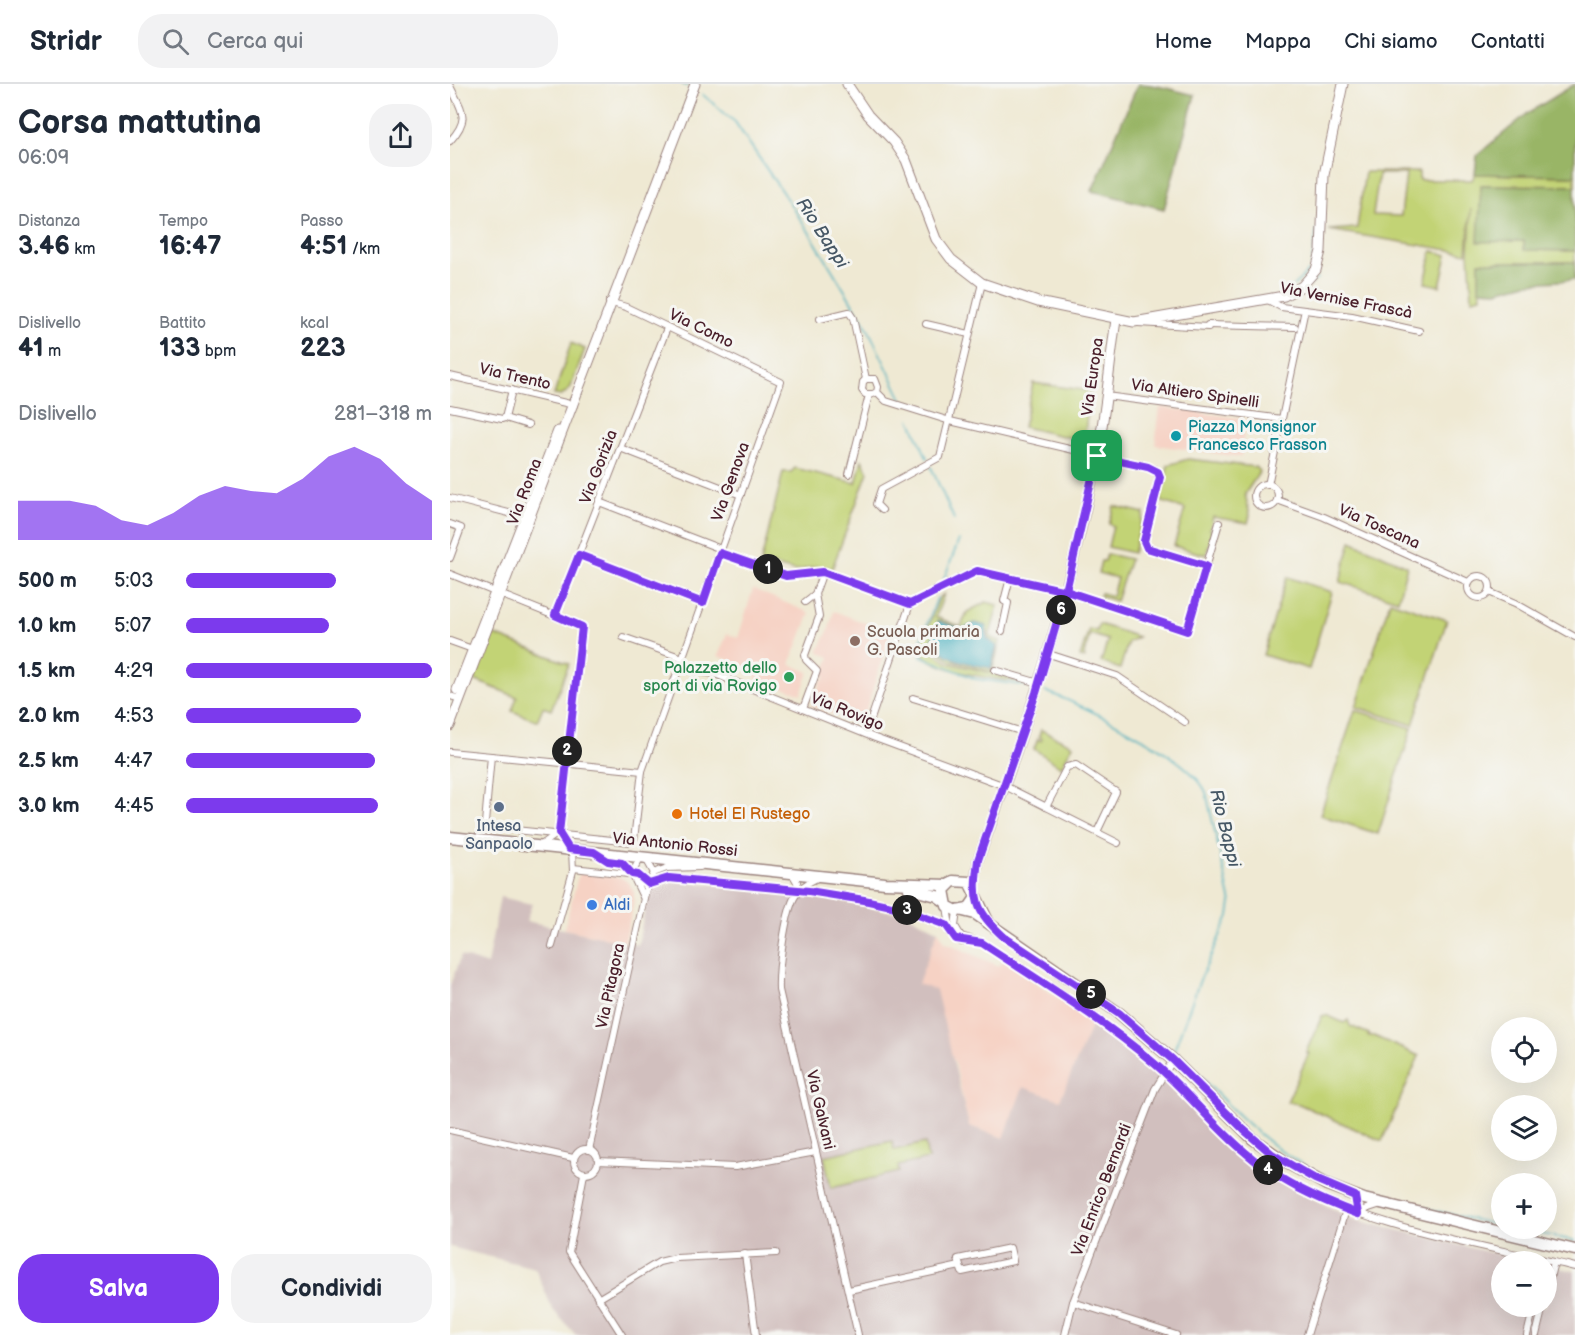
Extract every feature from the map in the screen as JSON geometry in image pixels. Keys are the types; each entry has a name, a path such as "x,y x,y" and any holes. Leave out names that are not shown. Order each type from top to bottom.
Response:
{"main road":[{"name":"Via Antonio Rossi","path":"450,837 825,875 885,883 922,891 953,907 975,914 1119,1013 1173,1060 1263,1147 1315,1179 1350,1194 1383,1204 1491,1230"},
{"name":"Via Antonio Rossi","path":"885,883 947,885 962,880 974,894 992,926"},
{"name":"Via Antonio Rossi","path":"947,885 953,907"},
{"path":"953,907 968,909 974,894"},
{"name":"Via Antonio Rossi","path":"1527,1239 1575,1250"}],"street":[{"name":"Via Roma","path":"450,709 476,651 695,84"},
{"name":"Via Vernise Frascà","path":"847,84 868,115 894,142 906,160 936,239 951,259 982,284 1038,302 1116,320 1208,326 1295,327"},
{"name":"Via Vernise Frascà","path":"1134,322 1268,300 1284,296 1302,286 1316,270 1321,251 1324,175 1343,84"},
{"path":"450,86 464,121 462,128 450,141"},
{"path":"882,510 876,504 881,489 940,457 982,284"},
{"name":"Via Vernise Frascà","path":"1268,300 1281,307 1352,316 1419,331"},
{"name":"Via Como","path":"610,302 781,382"},
{"path":"820,319 849,312 853,318 866,379 863,381 862,390 869,395"},
{"path":"1277,500 1276,490 1268,485 1304,314"},
{"name":"Via Europa","path":"974,894 978,860 1049,654 1066,591 1097,456 1116,320"},
{"path":"926,324 969,334"},
{"name":"Via Gorizia","path":"555,615 667,328"},
{"name":"Via Trento","path":"450,376 572,404"},
{"path":"866,379 875,380 878,383 877,392"},
{"name":"Via Genova","path":"631,842 634,840 642,771 781,382"},
{"path":"505,418 512,390"},
{"path":"877,392 886,401 950,421 1148,467 1158,472 1160,477 1144,541 1147,548 1206,566"},
{"path":"869,395 877,392"},
{"path":"849,474 869,395"},
{"name":"Via Altiero Spinelli","path":"1106,396 1282,419"},
{"path":"450,408 505,418 528,425"},
{"path":"620,448 741,495"},
{"name":"Via Toscana","path":"1268,485 1260,486 1254,492 1256,504 1269,508 1277,500 1324,517 1468,582"},
{"path":"450,498 528,518"},
{"path":"599,502 786,576 823,572 910,604"},
{"path":"866,734 910,604 977,571 1066,591 1187,631 1219,523"},
{"path":"450,524 461,528 450,558"},
{"path":"579,555 703,603"},
{"path":"802,709 817,671 805,656 819,617 815,594 823,572"},
{"path":"450,574 582,627 560,836 553,847"},
{"name":"Via Toscana","path":"1468,582 1474,577 1482,576 1488,581 1489,592"},
{"path":"1002,631 1008,603 1004,601 1010,578"},
{"name":"Via Toscana","path":"1468,582 1468,591 1475,598 1484,597 1489,592"},
{"name":"Via Toscana","path":"1489,592 1552,622 1575,637"},
{"path":"805,602 815,594"},
{"path":"623,637 683,658"},
{"path":"450,641 476,651"},
{"path":"1049,654 1117,676 1185,722"},
{"name":"Via Rovigo","path":"679,669 715,674 1005,786 1118,843"},
{"path":"994,670 1038,687"},
{"name":"Via Roma","path":"450,726 455,697"},
{"path":"913,698 1023,732"},
{"path":"450,752 642,771"},
{"name":"Via Antonio Rossi","path":"491,756 485,823 487,827 631,842"},
{"path":"1046,807 1067,768 1076,765 1116,792 1097,832"},
{"path":"540,846 560,836"},
{"path":"552,946 573,868 571,849 560,836"},
{"path":"594,852 608,861 622,863 638,883 643,897"},
{"path":"632,874 639,860 645,857 654,873 666,868 687,869 717,865"},
{"name":"Via Europa","path":"962,880 978,860"},
{"name":"Via Antonio Rossi","path":"573,868 632,874"},
{"path":"791,872 797,882 798,891"},
{"name":"Via Pitagora","path":"589,1149 643,897 654,873"},
{"path":"632,874 638,875 649,884"},
{"path":"798,891 812,880 825,875"},
{"name":"Via Antonio Rossi","path":"638,883 649,884 669,878 821,892 896,907 949,926"},
{"name":"Via Galvani","path":"798,891 794,898 778,972 779,990 858,1335"},
{"name":"Via Antonio Rossi","path":"953,907 949,926 956,939 975,941"},
{"name":"Via Antonio Rossi","path":"953,907 956,932 975,941 1099,1020 1164,1072 1258,1163 1289,1183 1358,1213 1507,1251"},
{"name":"Via Enrico Bernardi","path":"1065,1335 1074,1302 1156,1085 1173,1060"},
{"path":"450,1130 573,1158"},
{"path":"573,1158 581,1150 589,1149 596,1154 598,1161 595,1169 584,1174"},
{"path":"598,1161 735,1167 816,1152"},
{"path":"573,1158 576,1170 584,1174"},
{"path":"584,1174 569,1252 622,1335"},
{"path":"1307,1335 1343,1208 1350,1194"},
{"path":"1350,1194 1358,1213 1383,1204"},
{"path":"1524,1251 1527,1239"},
{"path":"1010,1248 1013,1261 962,1272 960,1266 958,1259 1010,1248"},
{"path":"598,1299 659,1262 676,1258 776,1253"},
{"path":"745,1254 756,1335"},
{"name":"Via Antonio Rossi","path":"1557,1263 1575,1267"},
{"path":"849,1290 960,1266"},
{"path":"1074,1302 1176,1335"},
{"path":"1527,1335 1531,1317"},
{"path":"1536,1335 1540,1317"}],"shaded area":[{"path":"1160,407 1246,419 1241,457 1155,445"},
{"path":"753,589 810,613 790,664 809,672 801,694 755,678 757,671 718,656 727,634 738,638"},
{"path":"834,611 891,633 861,725 811,706 821,681 825,678 823,675 830,657 820,653 819,650"},
{"path":"579,873 622,878 629,883 634,892 634,901 625,942 564,929"},
{"path":"669,880 823,897 907,915 938,930 918,984 936,990 969,1126 1004,1138 1023,1087 1060,1100 1093,1022 1135,1053 1257,1169 1352,1219 1491,1253 1491,1317 1557,1317 1557,1268 1575,1271 1575,1335 576,1335 553,1310 535,1268 450,1247 450,985 461,956 487,965 500,897 532,904 526,921 638,945 648,893 655,884"},
{"path":"938,930 945,942 999,966 1004,961 1093,1022 1060,1101 1004,1138 969,1126 955,1063 917,984"}],"green space":[{"path":"1138,84 1160,86 1195,95 1164,209 1092,191"},
{"path":"1575,84 1575,176 1475,174 1477,156 1488,146 1528,113"},
{"path":"1365,172 1419,172 1419,180 1472,180 1475,174 1575,176 1575,186 1481,185 1524,241 1525,250 1575,251 1575,262 1479,262 1481,297 1472,299 1469,252 1471,209 1467,253 1329,230 1357,228","holes":["1379,174 1406,174 1401,216 1373,215"]},
{"path":"1481,185 1575,186 1575,251 1524,250 1524,241 1478,242"},
{"path":"1432,251 1447,255 1440,286 1425,283"},
{"path":"1479,262 1575,262 1575,280 1527,283 1497,291 1479,290"},
{"path":"571,343 585,349 570,389 561,396 554,395"},
{"path":"1033,383 1090,391 1084,441 1023,427"},
{"path":"1188,459 1256,467 1260,471 1245,494 1250,515 1248,523 1213,517 1210,530 1213,532 1206,555 1174,546 1185,509 1160,501 1168,465"},
{"path":"862,460 868,472 832,569 818,566 795,571 761,562 783,472 791,472 795,468 856,483"},
{"path":"1114,506 1144,513 1133,553 1108,547 1113,526 1109,524"},
{"path":"1351,541 1407,566 1398,600 1340,582"},
{"path":"1107,554 1130,559 1116,601 1100,596 1101,593 1112,596 1117,578 1098,573 1101,561 1105,561"},
{"path":"1287,577 1332,592 1309,669 1263,655"},
{"path":"944,594 936,617 961,627 967,612 986,602 998,605 990,635 993,639 1000,641 992,672 951,661 923,641 939,598","holes":["938,621 962,630 988,631 991,668 954,658"]},
{"path":"1390,601 1447,620 1413,725 1356,707"},
{"path":"1099,624 1138,637 1128,642 1120,669 1101,662 1108,640 1090,634 1085,658 1080,657 1089,629 1097,631"},
{"path":"492,634 569,664 551,710 543,707 537,721 512,711 517,697 474,680"},
{"path":"922,644 949,663 1025,681 968,674 938,664 927,658 920,650"},
{"path":"1355,710 1412,728 1378,834 1320,815"},
{"path":"1041,730 1073,745 1061,767 1034,749 1038,739 1041,741 1042,739 1039,736"},
{"path":"1326,1015 1344,1023 1348,1020 1350,1026 1369,1034 1368,1036 1374,1036 1419,1056 1382,1141 1299,1104 1287,1102 1309,1053 1306,1052 1322,1016"},
{"path":"892,1141 894,1150 925,1143 928,1159 898,1166 899,1172 831,1188 824,1156"}],"water":[{"path":"938,621 962,629 975,623 986,626 987,638 997,646 991,668 958,660 942,652 932,639"}],"waterway":[{"name":"Rio Bappi","path":"682,84 687,86"},
{"name":"Rio Bappi","path":"702,94 735,122 811,235 868,329 902,399"},
{"path":"1311,268 1317,229"},
{"path":"1294,285 1308,272"},
{"path":"1309,285 1317,279"},
{"path":"1280,302 1300,292"},
{"path":"910,419 927,458"},
{"name":"Rio Bappi","path":"931,467 954,519"},
{"name":"Rio Bappi","path":"942,584 959,540"},
{"name":"Rio Bappi","path":"937,598 918,648 921,656 976,679 1029,686"},
{"name":"Rio Bappi","path":"1045,691 1109,720 1158,748 1196,778 1206,792 1231,903 1229,916 1200,980 1174,1050 1250,1126 1277,1148 1302,1164 1356,1189 1414,1206 1491,1224"},
{"path":"1557,1237 1575,1241"}],"place":[{"name":"Piazza Monsignor Francesco Frasson","path":"1176,436"},
{"name":"Scuola primaria G. Pascoli","path":"855,641"},
{"name":"Palazzetto dello sport di via Rovigo","path":"789,677"},
{"name":"Intesa Sanpaolo","path":"499,807"},
{"name":"Hotel El Rustego","path":"677,814"},
{"name":"Aldi","path":"592,905"}],"route":[{"path":"1097,456 1066,591 977,571 910,604 823,572 786,576 720,553 703,603 579,555 555,615 582,627 559,833 569,849 594,852 608,861 622,863 632,874 645,879 649,884 662,878 669,878 821,892 896,907 927,916 949,926 951,934 956,939 962,942 982,943 1062,994 1126,1040 1164,1072 1244,1152 1269,1171 1314,1196 1358,1214 1358,1203 1355,1196 1315,1179 1263,1147 1173,1060 1119,1013 1004,937 992,926 975,899 974,888 978,860 1049,654 1066,591 1187,631 1206,566 1147,548 1144,541 1160,477 1158,472 1148,467 1097,456"}]}
